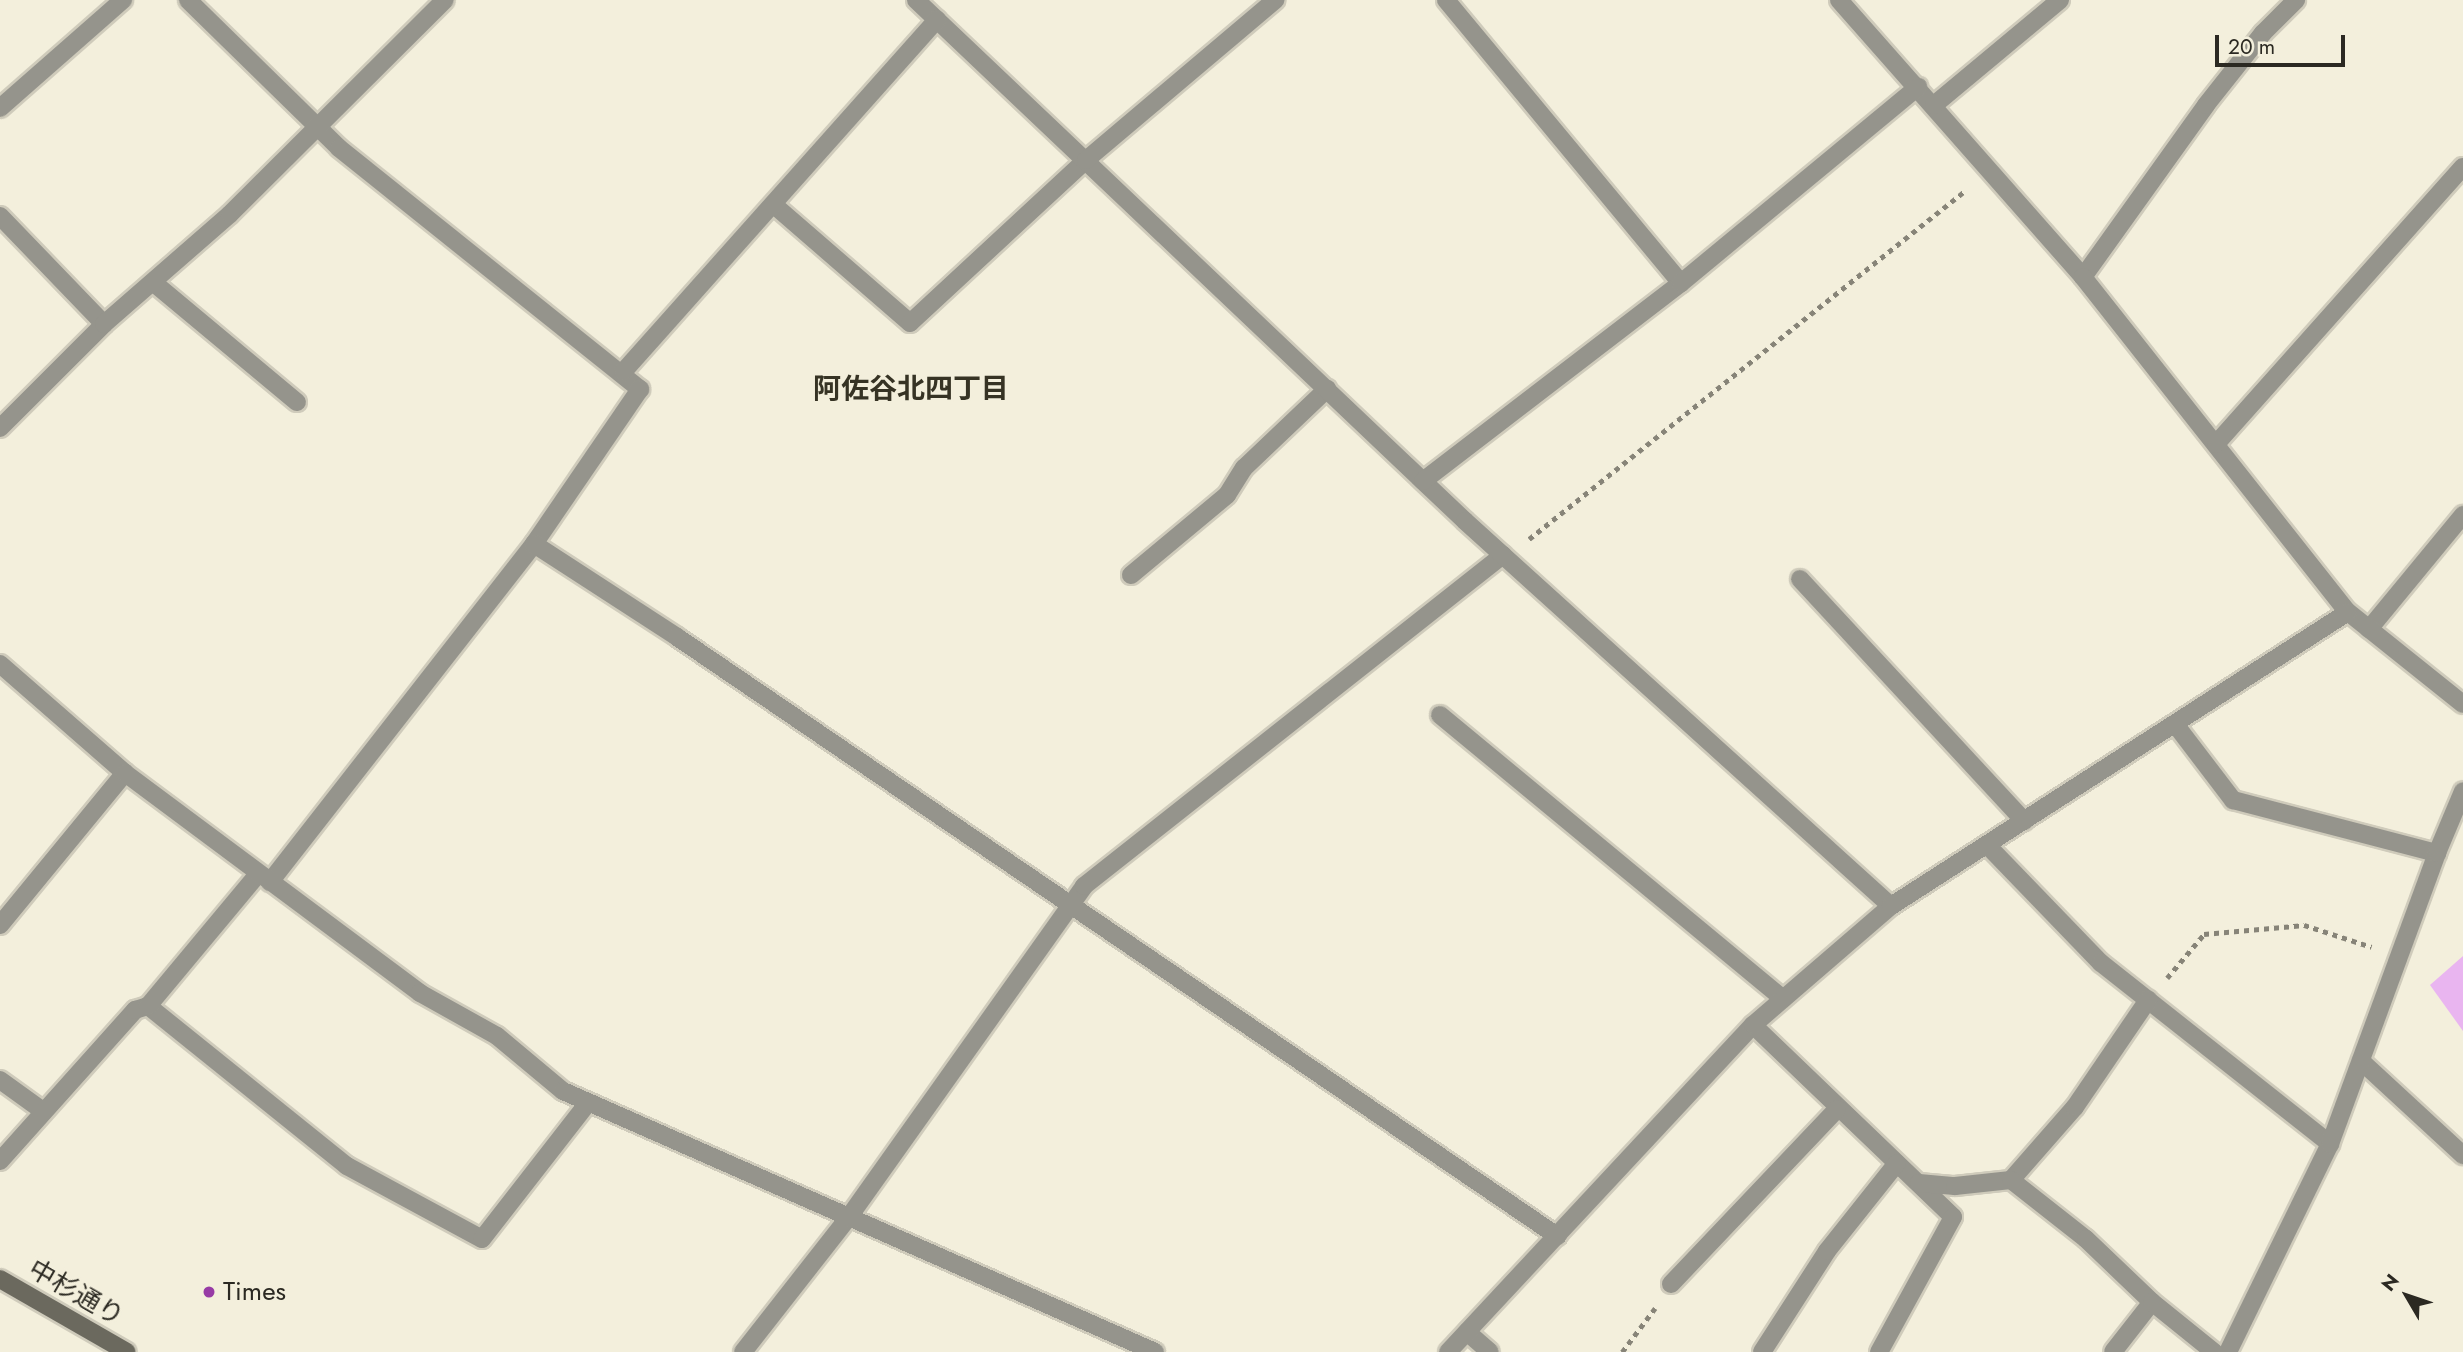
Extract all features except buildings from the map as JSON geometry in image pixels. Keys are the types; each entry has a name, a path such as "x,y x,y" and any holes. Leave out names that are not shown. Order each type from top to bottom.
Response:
{"main road":[{"name":"中杉通り","path":"0,1279 127,1352"}],"street":[{"path":"0,108 122,0"},
{"path":"0,1161 135,1010 148,1006 264,878 534,544 640,388 318,129 188,0"},
{"path":"916,0 1423,481 1891,906"},
{"path":"774,205 910,323 1087,160 1275,0"},
{"path":"1446,0 1681,283"},
{"path":"1839,0 2084,277 2348,612 2463,704"},
{"path":"1934,105 2060,0"},
{"path":"2084,277 2206,105 2263,33 2296,0"},
{"path":"0,428 104,324 154,283 318,129 441,1"},
{"path":"623,372 937,19"},
{"path":"1423,481 1681,283 1917,87"},
{"path":"2216,444 2463,167"},
{"path":"0,216 104,324"},
{"path":"154,283 297,402"},
{"path":"1131,575 1227,495 1244,468 1326,389"},
{"path":"2369,629 2463,515"},
{"path":"534,544 677,637 1557,1236"},
{"path":"743,1352 849,1217 1084,886 1504,556"},
{"path":"1800,579 2024,821"},
{"path":"1448,1352 1753,1025 1891,906 2348,612"},
{"path":"0,664 125,773 420,993 497,1036 563,1091 587,1104 849,1217 1145,1350"},
{"path":"1440,715 1783,999"},
{"path":"2175,724 2233,800 2437,853"},
{"path":"0,925 125,773"},
{"path":"2228,1352 2330,1144 2437,853 2463,790"},
{"path":"1987,845 2101,963 2330,1144"},
{"path":"1919,1183 1955,1186 2011,1180 2075,1107 2148,1000"},
{"path":"148,1006 347,1166 482,1239 587,1104"},
{"path":"1753,1025 1837,1109 1953,1217 1879,1352"},
{"path":"2361,1061 2463,1155"},
{"path":"0,1080 43,1111"},
{"path":"1671,1284 1837,1109"},
{"path":"1762,1352 1827,1251 1897,1163"},
{"path":"2011,1180 2086,1239 2151,1302 2214,1352"},
{"path":"2113,1352 2151,1302"},
{"path":"1467,1332 1490,1352"}],"path":[{"path":"1504,556 1991,170"},
{"path":"2148,1000 2204,934 2304,925 2400,956"},
{"path":"1622,1352 1671,1284"}],"shaded area":[{"path":"2463,956 2463,1031 2430,985"}],"place":[{"name":"Times","path":"209,1292"}],"district":[{"name":"阿佐谷北四丁目","path":"911,389"}]}
